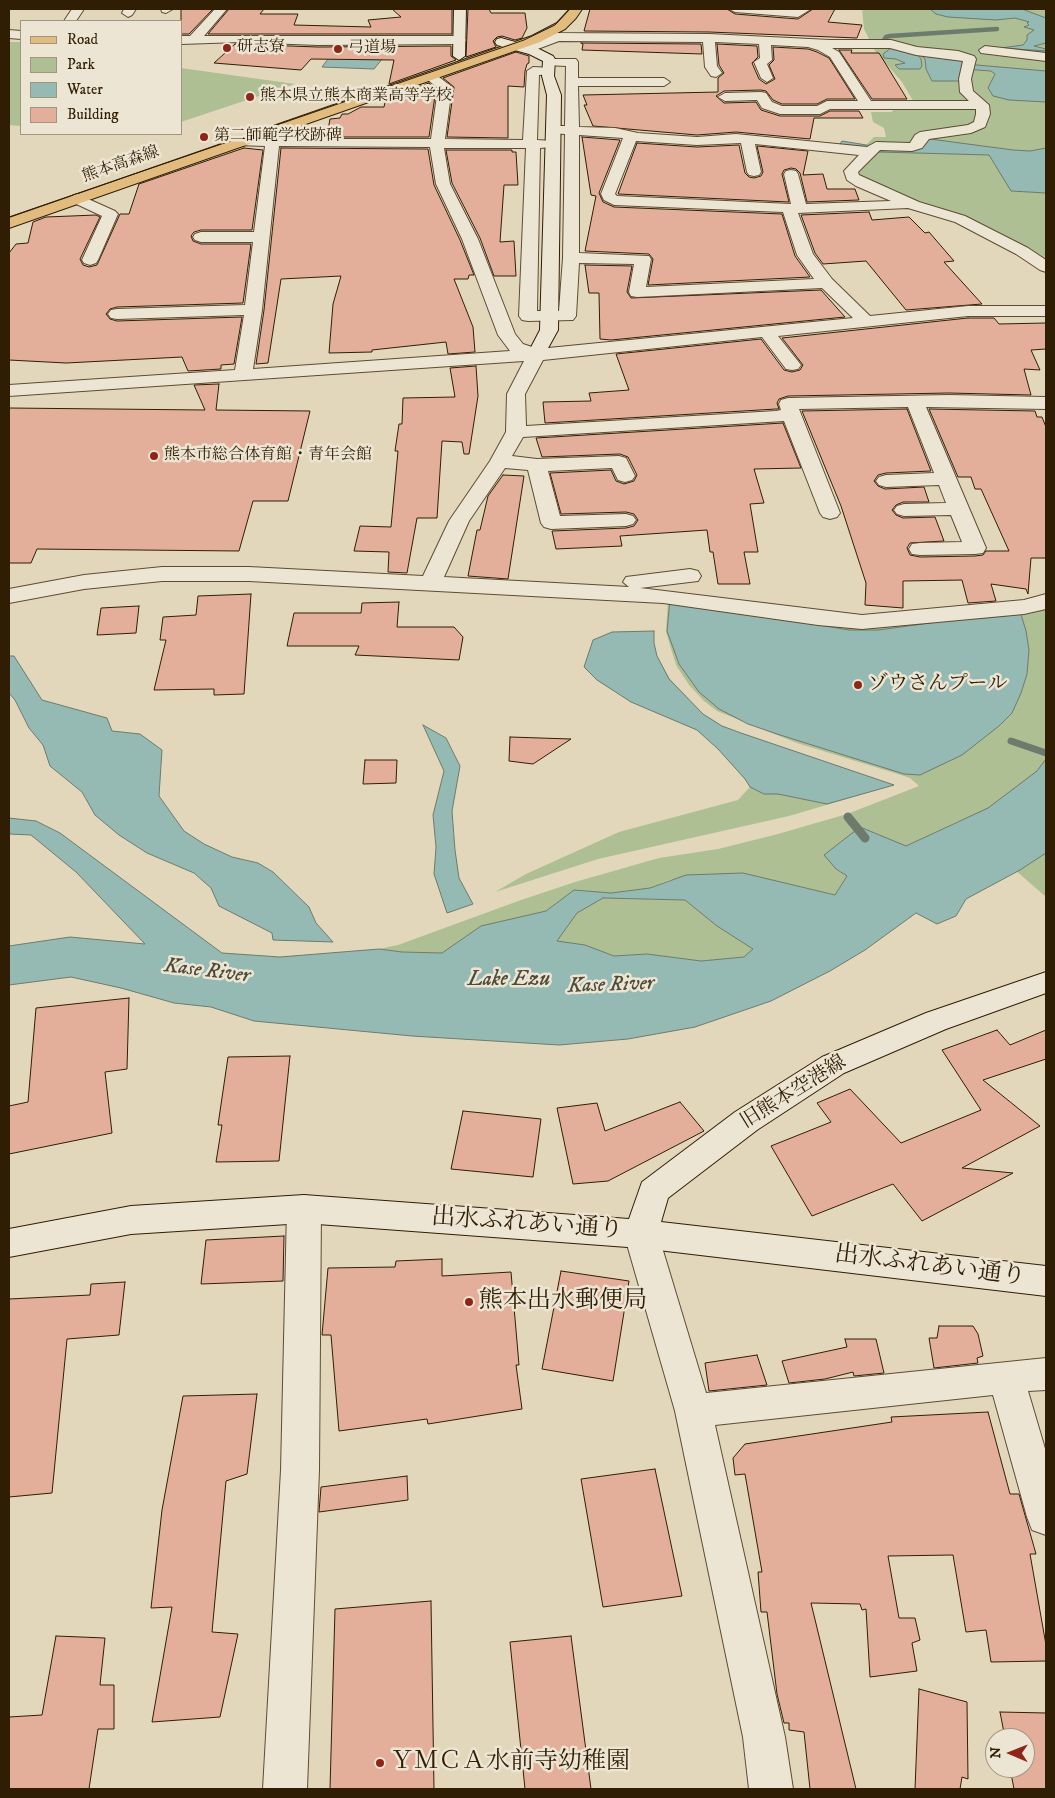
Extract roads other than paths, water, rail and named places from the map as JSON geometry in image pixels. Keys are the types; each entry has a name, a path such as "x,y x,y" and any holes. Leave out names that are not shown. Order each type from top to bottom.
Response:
{"main road":[{"name":"熊本高森線","path":"9,210 501,42 533,29 552,14"},
{"name":"熊本高森線","path":"9,223 522,47 548,34 573,14"}],"street":[{"path":"71,20 78,9"},
{"path":"187,40 222,9"},
{"path":"459,56 460,9"},
{"path":"735,9 799,11 799,27 804,42"},
{"path":"573,14 589,19"},
{"path":"522,47 557,37 708,38 830,44 891,44 916,51 970,59 965,79 967,92 982,105 983,114 980,124 971,129 925,135 920,138 917,145 912,147 873,149 771,125"},
{"path":"708,38 711,67 716,73"},
{"path":"187,40 460,40"},
{"path":"765,40 766,60 760,62 767,78"},
{"path":"572,62 533,71 530,141 532,144 528,316 567,316 570,258 573,41"},
{"path":"430,584 459,520 500,461 516,432 516,394 549,330 554,95 548,67 549,59 540,53 501,42"},
{"path":"804,42 822,47 835,55 867,105"},
{"path":"985,50 1046,57"},
{"path":"430,77 445,87 437,145 443,184 470,239 508,335 517,348 536,354"},
{"path":"572,82 664,82"},
{"path":"725,97 760,96 767,105 771,125"},
{"path":"241,142 437,145 532,144 571,131 615,132 631,136 697,141 747,139 771,125 780,110 820,110 828,105 982,105"},
{"path":"631,136 608,194 614,200 795,208 914,205"},
{"path":"747,139 754,172"},
{"path":"243,374 253,310 272,143"},
{"path":"873,149 851,171 852,176 861,183 914,205 960,219 1022,251 1046,267"},
{"path":"792,174 795,208 805,255 826,283 866,321"},
{"path":"77,199 110,214 90,260"},
{"path":"201,237 260,237"},
{"path":"570,258 644,259 637,292 826,283"},
{"path":"117,314 253,310"},
{"path":"9,391 536,354 968,311 1046,311"},
{"path":"766,331 792,365"},
{"path":"915,402 975,548 920,549"},
{"path":"830,513 788,404 915,402 1046,404"},
{"path":"516,432 748,419 791,414"},
{"path":"500,461 538,466 619,462 625,476"},
{"path":"538,466 551,523 626,520"},
{"path":"886,480 947,479"},
{"path":"904,510 959,509"},
{"path":"9,596 84,582 162,574 249,574 663,596 818,618 862,622 1024,607 1043,604 1046,601"},
{"path":"610,592 621,584 690,576"},
{"name":"旧熊本空港線","path":"641,1234 654,1191 746,1121 833,1065 936,1021 1046,982"},
{"path":"285,1789 300,1470 304,1208"},
{"name":"出水ふれあい通り","path":"9,1243 131,1220 304,1208 641,1234 1046,1281"},
{"path":"641,1234 693,1412 764,1737 771,1789"},
{"path":"693,1412 1046,1374"},
{"path":"1006,1377 1046,1517"}],"water":[{"path":"930,9 1022,9 1046,18 1046,43 1034,46 1046,49 1046,51 1001,48 1023,45 1027,40 1027,35 1034,30 1024,27 1029,25 1027,23 1029,22 1015,18 996,20 948,17 936,14"},
{"path":"891,48 918,55 922,66 920,69 899,69 895,65 905,63 896,59 884,58 883,54"},
{"path":"919,54 962,58 965,64 1046,71 1046,102 1009,100 993,96 988,88 995,74 991,71 963,69 960,81 932,81 926,69 925,59"},
{"path":"331,55 383,58 374,69 322,67"},
{"path":"930,139 1013,150 1030,151 1046,148 1046,193 1011,191 989,155 879,152 840,144 842,141 885,148"},
{"name":"ゾウさんプール","path":"670,600 849,630 878,630 1020,611 1029,650 1027,674 1012,713 999,726 962,755 920,775 904,774 748,724 719,709 699,692 679,664 667,631"},
{"path":"654,631 657,656 669,679 703,714 722,726 894,785 827,804 778,794 764,794 750,787 718,749 697,730 631,702 597,680 584,667 593,640 612,632"},
{"path":"9,656 14,656 42,700 107,718 112,731 140,734 162,750 159,796 184,831 204,844 232,857 258,863 273,872 309,907 316,923 333,942 273,940 272,933 219,906 211,888 194,873 147,853 119,835 95,815 82,792 50,766 43,745 29,728 15,700 9,693"},
{"path":"423,725 446,738 460,766 452,811 455,850 459,878 473,904 447,913 434,874 436,847 433,815 444,771"},
{"name":"Lake Ezu","path":"1046,759 1046,853 1020,870 966,899 956,916 937,924 916,913 865,950 830,971 771,1001 695,1027 628,1039 559,1045 412,1036 254,1021 211,1007 174,1003 121,988 71,977 9,985 9,946 70,937 145,944 76,872 31,835 9,834 9,818 36,821 60,833 222,953 280,957 379,949 402,952 442,953 481,926 546,911 574,890 611,893 650,888 686,875 743,873 835,895 847,876 836,869 824,855 860,827 906,846 988,808 1037,771","holes":["603,898 685,900 717,926 753,949 744,957 701,961 647,954 614,956 585,945 557,941 577,913"]}],"waterway":[{"path":"883,42 886,37 890,36 997,29"},
{"path":"1011,741 1046,753"},
{"path":"848,817 865,838"}],"tram line":[{"path":"9,217 524,40 555,25 570,9"}],"place":[{"name":"研志寮","path":"227,48"},
{"name":"弓道場","path":"338,49"},
{"name":"熊本県立熊本商業高等学校","path":"250,97"},
{"name":"第二師範学校跡碑","path":"204,137"},
{"name":"熊本市総合体育館・青年会館","path":"154,456"},
{"name":"ゾウさんプール","path":"858,685"},
{"name":"熊本出水郵便局","path":"469,1302"},
{"name":"ＹＭＣＡ水前寺幼稚園","path":"380,1763"}],"water label":[{"name":"Kase River","path":"207,972"},
{"name":"Kase River","path":"611,986"}]}
